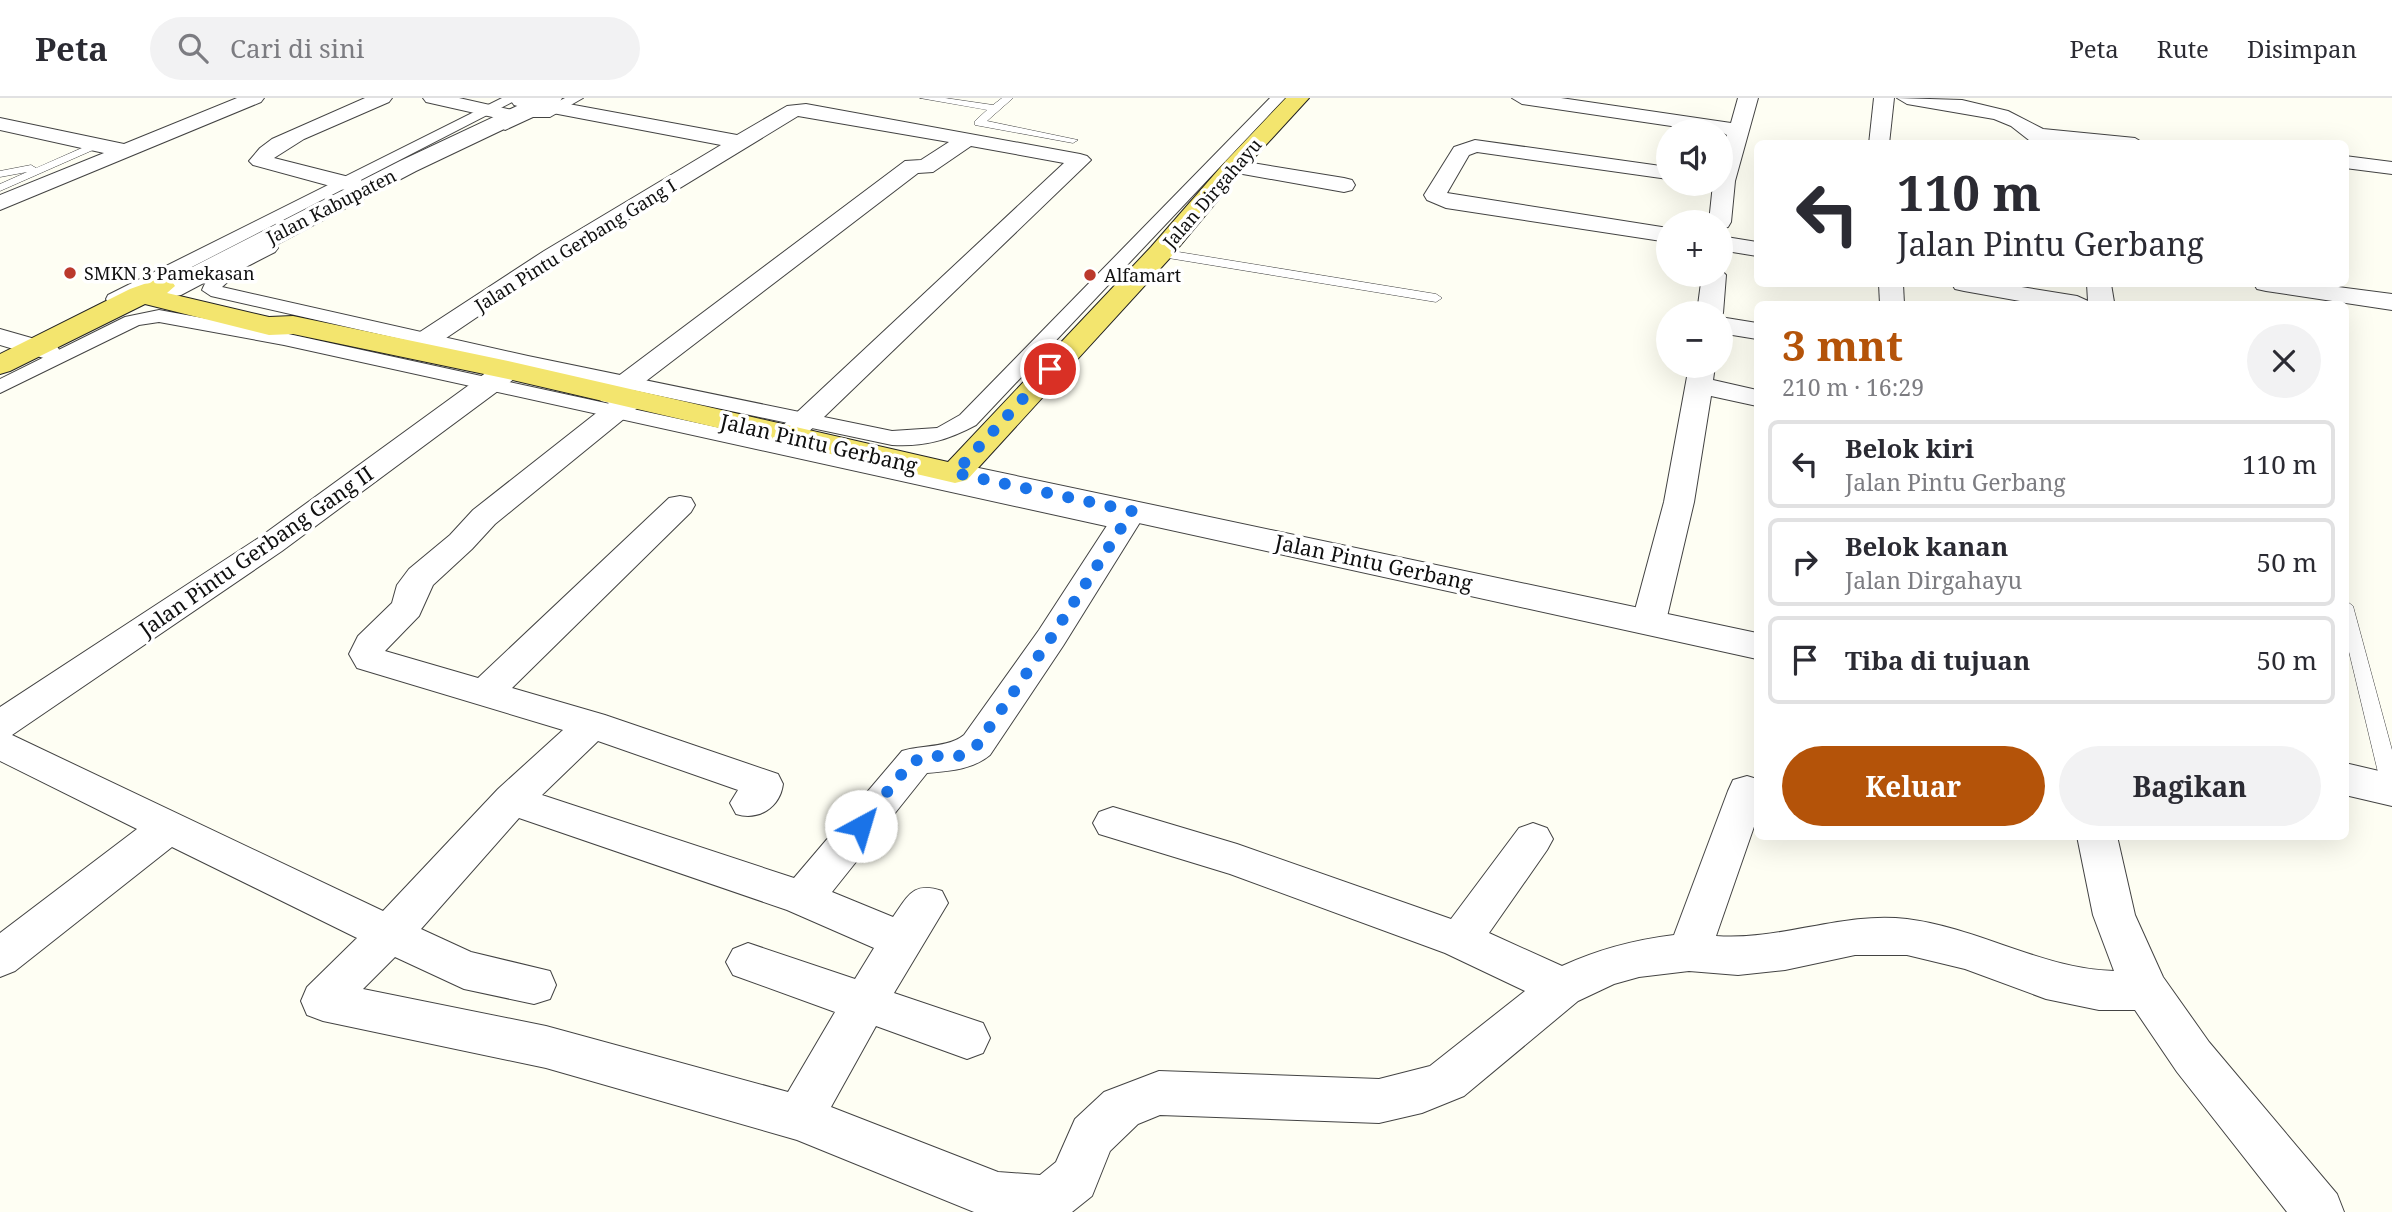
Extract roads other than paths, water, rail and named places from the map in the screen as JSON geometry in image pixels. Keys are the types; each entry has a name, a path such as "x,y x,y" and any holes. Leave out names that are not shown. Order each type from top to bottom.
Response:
{"main road":[{"name":"Jalan Dirgahayu","path":"955,473 1160,253 1234,166 1298,98"},
{"name":"Jalan Pintu Gerbang","path":"156,292 269,326 293,325 419,345 499,377 796,428 955,473"},
{"name":"Jalan Kabupaten","path":"0,365 27,345 156,292"},
{"name":"Jalan Kabupaten","path":"0,375 27,345"}],"street":[{"path":"98,144 213,98"},
{"path":"0,203 254,98"},
{"path":"348,184 260,162 263,155 278,144 382,98"},
{"path":"433,98 524,105 739,142"},
{"path":"524,105 576,98"},
{"path":"796,428 907,439 943,434 958,428 1278,98"},
{"path":"1522,98 1588,103 1737,130"},
{"path":"1733,144 1748,98"},
{"path":"1880,140 1884,98"},
{"path":"1906,98 1949,102 2012,117 2043,139 2061,140"},
{"path":"524,105 545,114 531,112 249,258 218,276 211,285 211,290 217,294 620,397 1128,517 1051,638 977,745 968,755 954,758 931,757 915,761 802,898"},
{"name":"Jalan Kabupaten","path":"156,292 348,184 524,105"},
{"name":"Jalan Kabupaten","path":"156,292 524,105"},
{"name":"Jalan Pintu Gerbang Gang I","path":"419,345 552,256 739,142 799,110 970,138 1080,160 796,428"},
{"path":"0,124 125,151"},
{"path":"750,803 765,787 764,784 592,724 369,659 367,650 407,608 414,585 421,577 461,542 484,517 620,397 913,166 925,167 970,138"},
{"path":"1656,171 1475,146 1461,151 1436,195 1446,201 1656,233"},
{"path":"2349,163 2392,168"},
{"path":"1234,166 1343,185"},
{"path":"0,357 348,184"},
{"path":"1733,245 1754,249"},
{"path":"1981,287 2061,301"},
{"path":"2295,287 2392,302"},
{"path":"0,387 132,321 159,316 499,377"},
{"path":"1733,327 1754,331"},
{"name":"Jalan Pintu Gerbang Gang II","path":"0,725 271,544 499,377"},
{"path":"1649,621 1679,502 1700,378"},
{"path":"1705,378 1754,397"},
{"name":"Jalan Pintu Gerbang","path":"955,473 1128,517 1649,621 1754,645"},
{"path":"485,693 680,505"},
{"path":"592,724 512,800 389,934 323,1001 546,1047 799,1118 998,1196 1046,1200 1074,1180 1092,1135 1121,1108 1159,1093 1379,1101 1422,1091 1447,1081 1562,987 1605,967 1628,961 1689,952 1738,956 1785,951 1855,937 1907,937 1967,951 2046,981 2099,990 2147,991"},
{"path":"0,745 464,970 534,985"},
{"path":"2349,780 2392,790"},
{"path":"1689,952 1747,791"},
{"path":"512,800 802,898 901,940"},
{"path":"1113,823 1237,860 1460,940 1562,987"},
{"path":"0,958 170,826"},
{"path":"1460,940 1533,839"},
{"path":"2098,840 2114,915 2130,958 2147,991 2193,1057 2319,1212"},
{"path":"799,1118 862,1004 927,903"},
{"path":"748,962 862,1004 967,1038"}],"lane":[{"path":"925,98 995,108"},
{"path":"1008,98 979,123 1073,140"},
{"path":"0,188 98,144"},
{"path":"0,174 48,165"},
{"path":"1160,253 1436,298"},
{"path":"2349,619 2360,653 2392,790"}],"place":[{"name":"SMKN 3 Pamekasan","path":"70,273"},
{"name":"Alfamart","path":"1090,275"}]}
